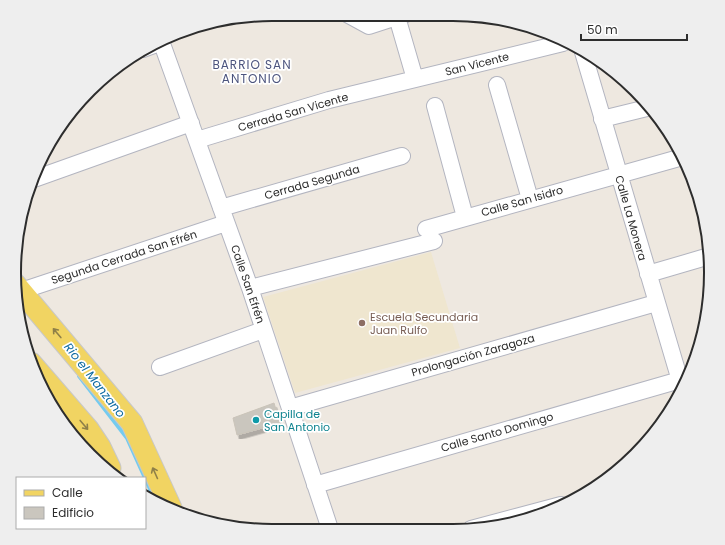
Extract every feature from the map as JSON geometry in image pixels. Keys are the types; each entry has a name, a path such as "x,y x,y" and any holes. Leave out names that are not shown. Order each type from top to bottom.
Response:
{"main road":[{"path":"22,292 132,423 168,501"},
{"path":"44,379 88,429 100,447 107,462"}],"street":[{"path":"360,21 369,26 385,21"},
{"path":"402,21 415,79"},
{"name":"San Vicente","path":"390,85 558,44"},
{"name":"Calle San Efrén","path":"163,46 250,288 328,524"},
{"name":"Calle La Monera","path":"590,62 602,119 680,381"},
{"name":"Cerrada San Vicente","path":"197,140 329,100 390,85"},
{"path":"497,85 530,199"},
{"path":"435,106 466,217"},
{"path":"602,119 643,109"},
{"path":"40,177 191,123"},
{"name":"Cerrada Segunda","path":"221,208 402,156"},
{"name":"Calle San Isidro","path":"250,288 430,235 466,217 677,159"},
{"name":"Segunda Cerrada San Efrén","path":"22,286 226,223"},
{"path":"648,274 703,258"},
{"name":"Prolongación Zaragoza","path":"290,408 656,302"},
{"path":"160,367 263,330"},
{"name":"Calle Santo Domingo","path":"315,485 679,382"}],"shaded area":[{"name":"Escuela Secundaria Juan Rulfo","path":"431,252 460,348 295,393 263,297"}],"building":[{"name":"Capilla de San Antonio","path":"274,403 280,423 237,435 233,418"}],"waterway":[{"name":"Rio el Manzano","path":"79,376 127,438 145,477"},
{"name":"Rio el Manzano","path":"146,480 152,493"}],"place":[{"name":"Escuela Secundaria Juan Rulfo","path":"362,323"},
{"name":"Capilla de San Antonio","path":"256,420"}],"district":[{"name":"BARRIO SAN ANTONIO","path":"252,71"}]}
